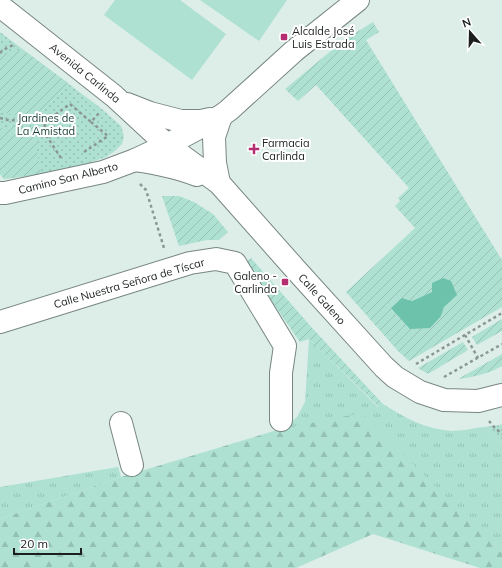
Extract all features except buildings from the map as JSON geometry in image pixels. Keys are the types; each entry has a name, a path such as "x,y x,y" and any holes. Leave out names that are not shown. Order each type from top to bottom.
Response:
{"street":[{"path":"111,105 182,121 201,121 222,116 294,51 358,0"},
{"name":"Avenida Carlinda","path":"0,6 111,105 167,145"},
{"path":"219,183 215,163 214,138 222,116"},
{"name":"Camino San Alberto","path":"136,170 167,145 222,116"},
{"name":"Calle Galeno","path":"167,145 219,183 307,282 395,377 420,392 444,400 478,401 502,395"},
{"name":"Camino San Alberto","path":"0,193 103,172 136,170 152,162 182,169 219,183"},
{"name":"Calle Nuestra Señora de Tíscar","path":"0,322 190,263 216,258 235,263 286,346 281,373 281,420"},
{"path":"120,423 132,465"}],"path":[{"path":"0,53 17,42"},
{"path":"0,118 45,122 70,104 108,136 84,152"},
{"path":"91,122 111,105"},
{"path":"45,122 44,132 65,164"},
{"path":"136,170 146,190 165,252"},
{"path":"395,377 502,314"},
{"path":"464,335 478,358"},
{"path":"443,378 502,344"}],"green space":[{"path":"115,0 180,0 226,34 192,80 104,15"},
{"path":"200,0 287,0 259,41"},
{"path":"373,22 379,32 366,40 502,260 502,307 409,361 398,351 346,292 415,228 395,206 400,201 398,198 409,188 316,85 298,101 285,89 344,40","holes":["432,292 444,307 441,316 402,298 412,301"]},
{"name":"Jardines de La Amistad","path":"0,32 102,109 121,126 124,136 122,144 106,157 86,164 41,174 4,179 0,174"},
{"path":"17,50 26,52 68,83 49,104 34,115 12,115 0,111 0,58 3,54"},
{"path":"42,127 36,146 41,174 4,179 0,174 0,128"},
{"path":"162,196 179,196 194,202 213,214 228,232 219,240 207,240 179,246"},
{"path":"251,258 314,330 383,404 379,407 309,339 300,342 245,263"},
{"path":"502,319 502,331 477,345 472,337"},
{"path":"309,339 378,407 383,404 416,422 442,430 456,431 484,427 502,444 502,552 284,428 297,417 305,402"},
{"path":"463,342 468,350 428,374 418,368"},
{"path":"502,354 502,366 481,375 458,379"},
{"path":"362,413 502,552 502,568 480,568 373,534 296,568 0,568 0,519 121,477 284,428"},
{"path":"502,424 502,444 484,427"},
{"path":"118,467 121,477 0,519 0,487"}],"shaded area":[{"path":"443,278 451,281 457,295 444,307 441,316 430,328 410,329 391,308 402,298 412,301 432,292 432,283"}],"place":[{"name":"Alcalde José Luis Estrada","path":"284,37"},
{"name":"Farmacia Carlinda","path":"254,149"},
{"name":"Galeno - Carlinda","path":"285,282"}]}
